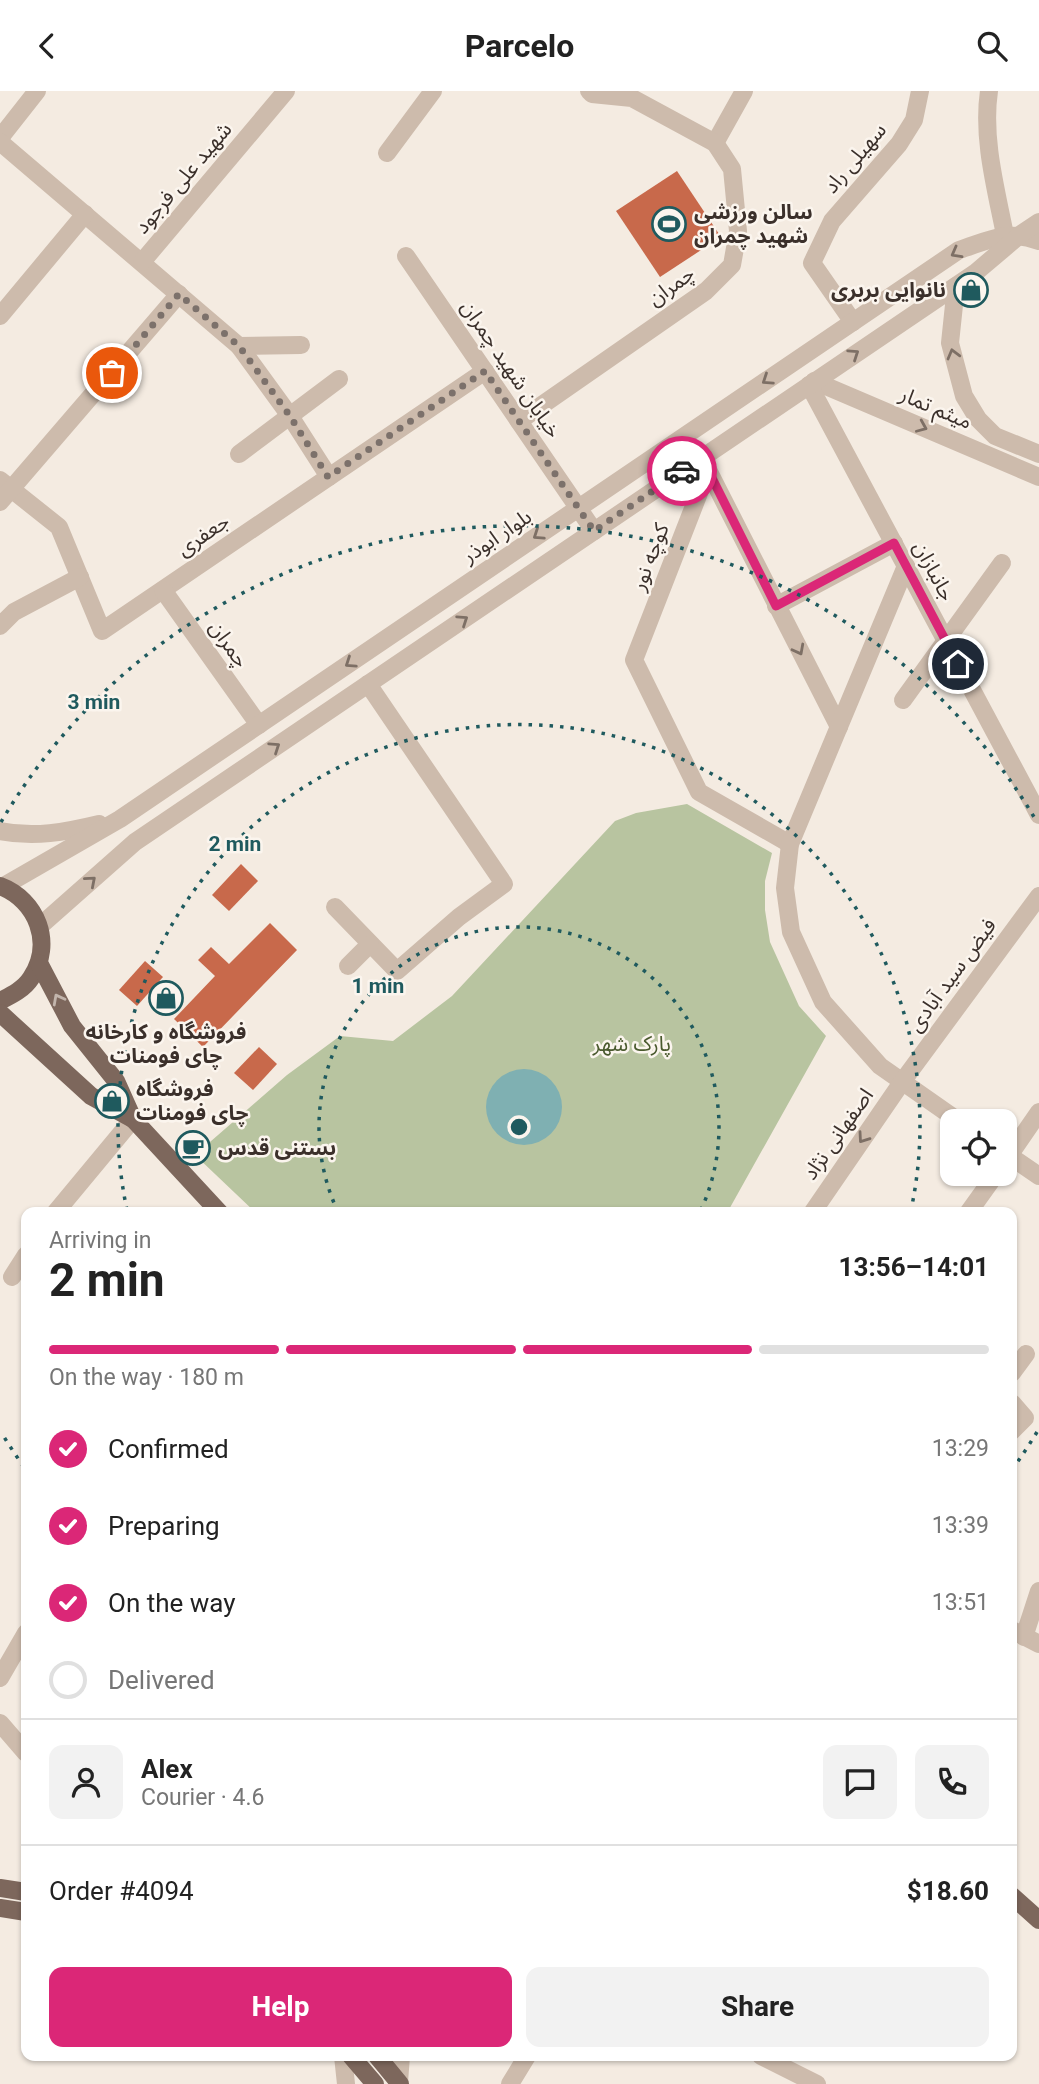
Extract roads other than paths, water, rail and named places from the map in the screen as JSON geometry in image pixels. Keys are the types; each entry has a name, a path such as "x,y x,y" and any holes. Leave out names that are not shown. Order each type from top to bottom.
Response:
{"main road":[{"path":"0,1001 16,993 30,980 39,963 42,945 40,926 32,909 19,895 1,886"},
{"path":"39,963 72,1026 116,1081 133,1119"},
{"path":"0,1013 91,1096 133,1119 214,1207"},
{"path":"0,1888 21,1891"},
{"path":"1017,1900 1039,1919"},
{"path":"0,1908 21,1911"},
{"path":"355,2061 375,2084"},
{"path":"381,2061 400,2083"}],"street":[{"path":"37,91 0,140 239,346 290,416 328,477"},
{"name":"شهید علی فرجود","path":"142,263 286,91"},
{"path":"387,153 433,91"},
{"path":"589,91 592,94 635,94 715,142 744,91"},
{"name":"سهیلی راد","path":"853,322 812,263 832,221 899,144 914,120 920,91"},
{"path":"989,91 987,107 991,163 1013,235 1039,241"},
{"name":"چمران","path":"519,421 706,291 732,265 737,231 732,169 715,142"},
{"path":"0,316 85,214"},
{"name":"بلوار ابوذر","path":"1,886 120,819 959,250 1013,235 1039,222"},
{"name":"بلوار ابوذر","path":"40,926 135,842 594,531 705,464 812,383 956,286 1013,235"},
{"name":"خیابان شهید چمران","path":"407,256 594,531"},
{"name":"میثم تمار","path":"956,286 950,342 964,396 978,419 995,436 1039,454"},
{"path":"4,491 179,294"},
{"path":"239,346 301,345"},
{"name":"جعفری","path":"4,491 59,527 102,631 485,371"},
{"path":"239,454 339,379"},
{"name":"میثم تمار","path":"812,383 1039,477"},
{"name":"جانبازان","path":"812,383 1039,815"},
{"path":"985,453 995,436"},
{"path":"705,464 839,727"},
{"name":"کوچه نور","path":"705,464 634,660 699,793 790,844"},
{"path":"776,606 894,543"},
{"path":"903,700 1002,563"},
{"path":"906,566 790,844 785,888 791,932 822,1002 880,1066 942,1109"},
{"path":"0,626 13,612 80,577"},
{"name":"چمران","path":"163,590 259,725"},
{"path":"335,907 397,971 458,917 504,884 368,684"},
{"path":"0,831 19,835 64,833 120,819"},
{"name":"فیض سید آبادی","path":"902,1081 1039,895"},
{"path":"348,966 370,944"},
{"name":"اصفهانی نژاد","path":"816,1207 902,1081"},
{"path":"1017,1142 1039,1112"},
{"path":"60,1207 133,1119"},
{"path":"1017,1163 1039,1176"},
{"path":"972,1207 987,1186"},
{"path":"12,1277 21,1263"},
{"path":"1017,1367 1026,1355"},
{"path":"1017,1409 1025,1418 1017,1426"},
{"path":"1025,1637 1039,1591"},
{"path":"0,1678 20,1656"},
{"path":"0,1723 21,1747"},
{"path":"344,2061 346,2084"},
{"path":"400,2083 401,2061"},
{"path":"510,2084 524,2061"},
{"path":"771,2061 817,2084"}],"water":[{"path":"524,1069 538,1072 551,1080 559,1093 562,1107 559,1121 551,1134 538,1142 524,1145 510,1142 497,1134 489,1121 486,1107 489,1093 497,1080 510,1072"}],"place":[{"name":"سالن ورزشی شهید چمران","path":"669,224"},
{"name":"نانوایی بربری","path":"971,290"},
{"name":"فروشگاه و کارخانه چای فومنات","path":"166,998"},
{"name":"فروشگاه چای فومنات","path":"112,1101"},
{"name":"بستنی قدس","path":"193,1148"}],"park label":[{"name":"پارک شهر","path":"632,1044"}]}
